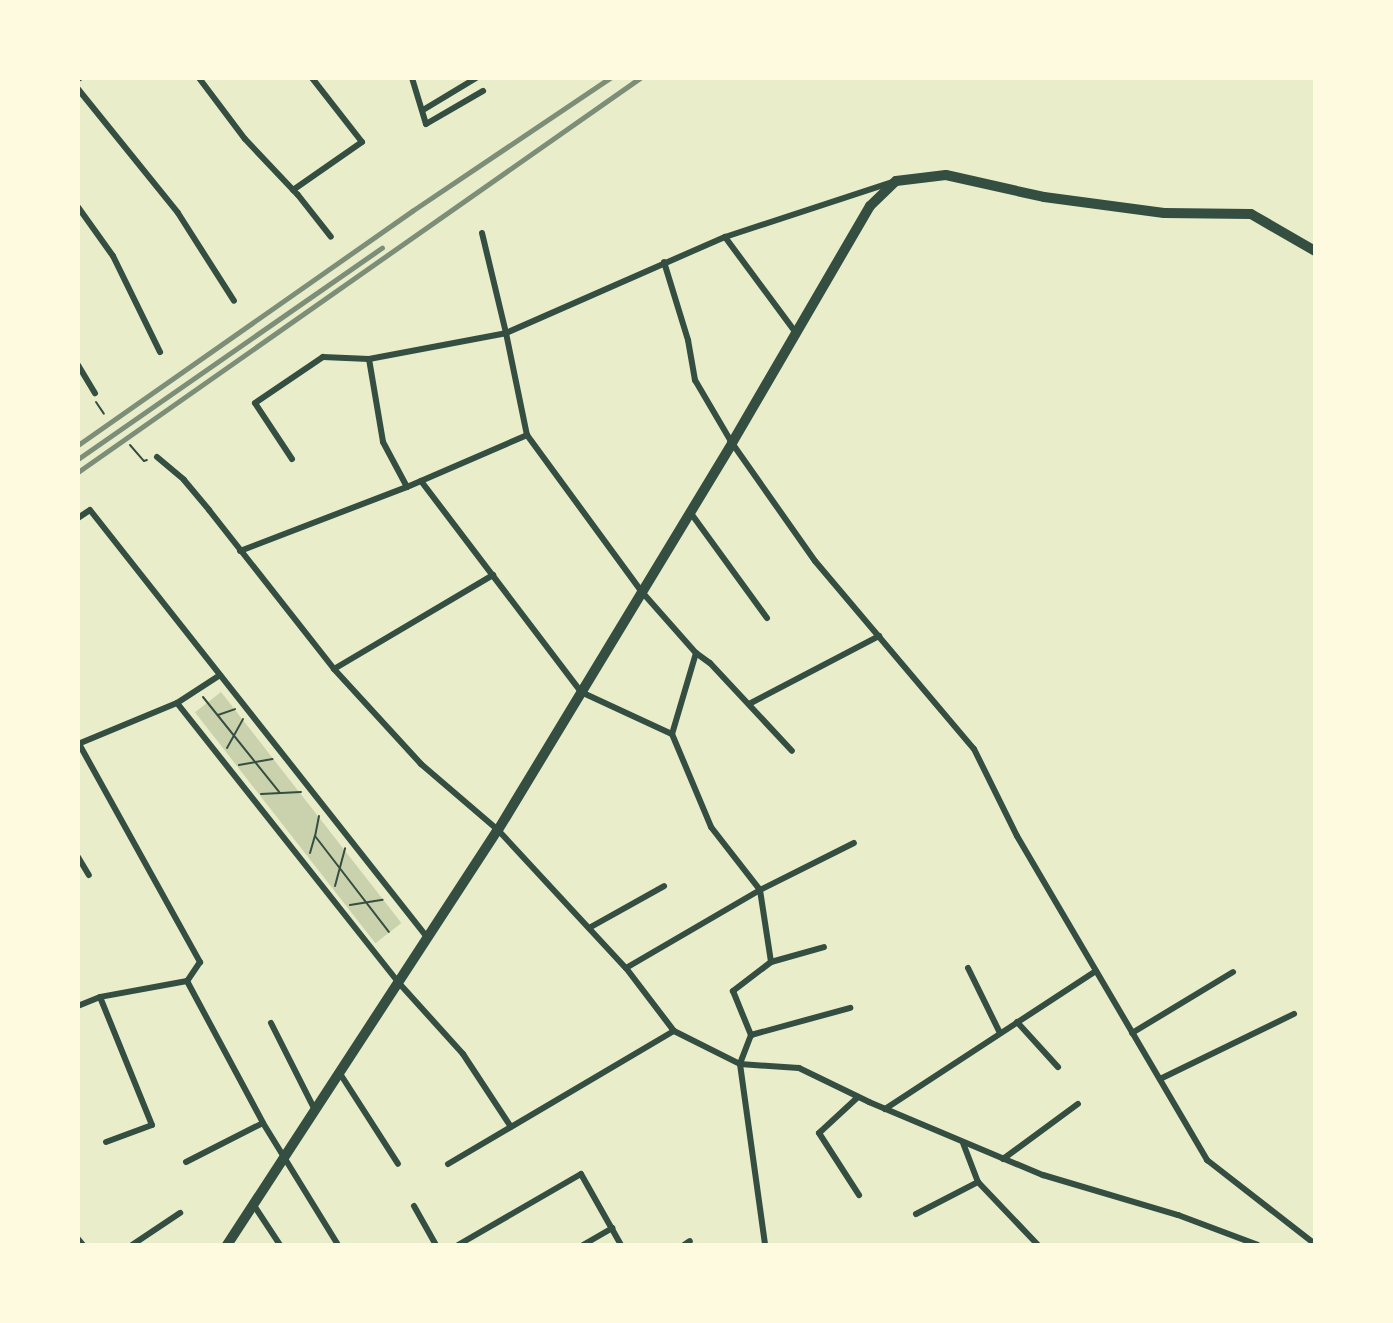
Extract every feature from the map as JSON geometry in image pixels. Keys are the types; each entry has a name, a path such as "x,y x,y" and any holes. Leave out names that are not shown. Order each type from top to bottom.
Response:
{"street":[{"path":"200,78 244,139 293,190 331,237"},
{"path":"293,190 362,142 312,78"},
{"path":"412,78 426,124 483,91"},
{"path":"423,110 476,78"},
{"path":"78,89 178,213 234,301"},
{"path":"292,459 255,403 323,357 369,359 506,333 725,237 896,181 946,176 1044,197 1164,213 1251,214 1315,251"},
{"path":"227,1245 338,1071 498,830 732,443 870,206 896,181"},
{"path":"78,207 112,256 160,352"},
{"path":"482,233 527,435 642,592 696,653 710,663 726,684 750,704 792,751"},
{"path":"725,237 795,333"},
{"path":"664,262 688,340 695,380 732,443 815,561 974,749 1017,836 1207,1160 1315,1244"},
{"path":"369,359 383,442 407,487"},
{"path":"79,367 95,393"},
{"path":"240,551 407,487 527,435"},
{"path":"157,457 184,480 334,669 421,764 498,830 626,968 674,1031 740,1064 799,1068 885,1109 1042,1175 1178,1215 1257,1245"},
{"path":"421,481 581,692 672,734"},
{"path":"78,518 90,510 427,938"},
{"path":"690,512 767,618"},
{"path":"334,669 493,575"},
{"path":"750,704 879,636"},
{"path":"696,653 672,734 711,827 760,890 771,962"},
{"path":"78,1006 100,997 187,981 200,962 78,743 177,702 220,675"},
{"path":"177,702 398,982 463,1054 511,1127"},
{"path":"626,968 760,890 854,843"},
{"path":"78,857 89,875"},
{"path":"590,928 664,886"},
{"path":"765,1245 740,1064 751,1035 733,991 771,962 824,946"},
{"path":"968,968 1000,1033"},
{"path":"885,1109 1096,971"},
{"path":"1132,1033 1233,972"},
{"path":"187,981 263,1123 338,1245"},
{"path":"100,997 152,1125 106,1142"},
{"path":"751,1035 850,1008"},
{"path":"1160,1079 1294,1014"},
{"path":"1017,1022 1058,1067"},
{"path":"272,1023 314,1108"},
{"path":"448,1164 674,1031"},
{"path":"338,1071 398,1164"},
{"path":"858,1097 819,1133 859,1195"},
{"path":"1003,1159 1078,1104"},
{"path":"186,1162 263,1123"},
{"path":"963,1143 978,1182 1038,1245"},
{"path":"458,1245 581,1174 621,1245"},
{"path":"916,1214 978,1182"},
{"path":"252,1203 280,1245"},
{"path":"414,1206 436,1245"},
{"path":"132,1245 180,1212"},
{"path":"583,1245 613,1228"},
{"path":"78,1239 83,1245"}],"path":[{"path":"130,445 144,461 157,457"},
{"path":"197,690 280,793"},
{"path":"218,715 246,708"},
{"path":"221,759 246,708"},
{"path":"228,767 285,757"},
{"path":"249,794 312,791"},
{"path":"307,867 322,804"},
{"path":"315,836 389,932"},
{"path":"331,898 348,837"},
{"path":"339,907 395,898"}],"green space":[{"path":"221,692 401,923 375,943 195,712"}],"railway":[{"path":"78,445 412,211 610,78"},
{"path":"78,472 640,78"},
{"path":"78,459 382,248"}]}
